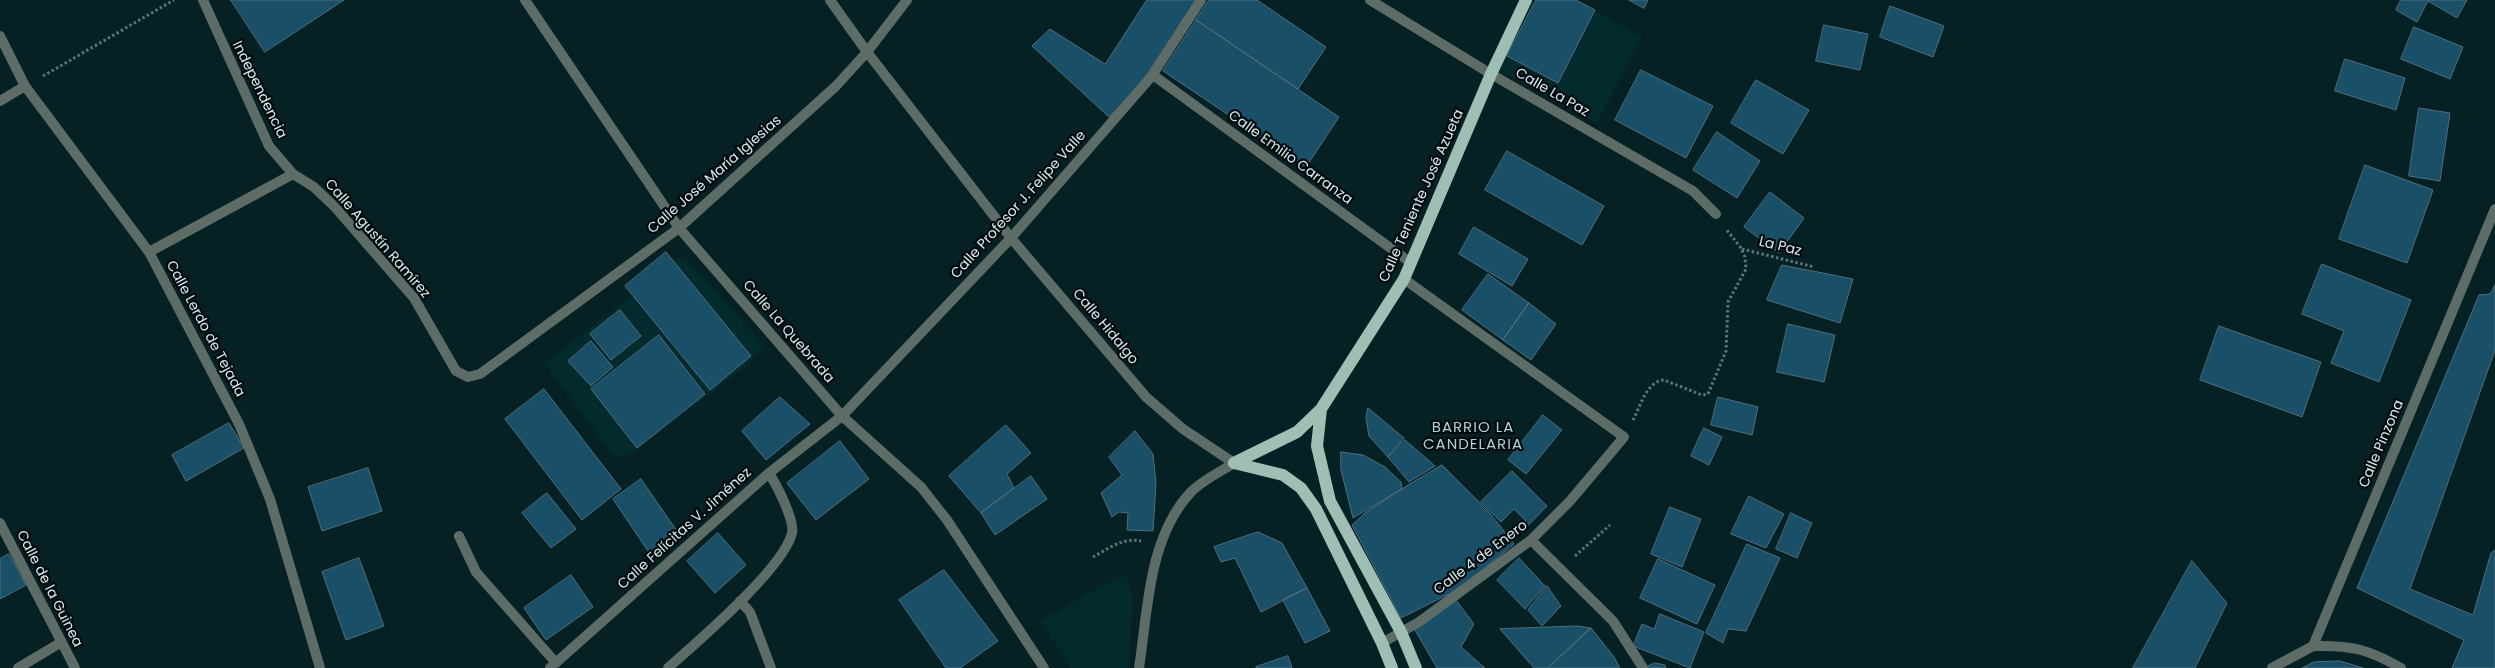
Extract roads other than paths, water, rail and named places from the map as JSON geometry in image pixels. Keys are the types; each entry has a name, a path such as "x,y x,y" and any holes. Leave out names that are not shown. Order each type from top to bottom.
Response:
{"main road":[{"name":"Calle Teniente José Azueta","path":"1234,463 1297,432 1321,409 1404,279 1491,74 1526,0"},
{"path":"1321,409 1317,446 1330,501 1401,632 1416,668"},
{"path":"1234,463 1283,475 1301,488 1316,509 1382,643 1392,668"},
{"path":"1316,509 1330,501"}],"street":[{"name":"Independencia","path":"203,0 269,146 293,174"},
{"name":"Calle La Quebrada","path":"525,0 679,228 842,416 921,487 947,520 1044,668"},
{"name":"Calle Hidalgo","path":"830,0 867,52 1011,238 1146,397 1183,430 1234,463"},
{"name":"Calle José María Iglesias","path":"468,377 480,374 679,228 836,86 867,52 907,0"},
{"name":"Calle Profesor J. Felipe Valle","path":"842,416 1011,238 1153,75 1201,0"},
{"name":"Calle La Paz","path":"1370,0 1491,74 1693,191 1716,214"},
{"name":"Calle Lerdo de Tejada","path":"0,36 25,86 149,252 239,424 270,499 320,668"},
{"name":"Calle Emilio Carranza","path":"1153,75 1411,263"},
{"path":"0,101 25,86"},
{"path":"149,252 293,174"},
{"name":"Calle Agustín Ramírez","path":"293,174 314,187 414,298 456,371 468,377"},
{"name":"Calle Pinzona","path":"2314,646 2495,209"},
{"name":"Calle 4 de Enero","path":"1382,643 1419,622 1531,540 1570,501 1624,437 1404,279"},
{"name":"Calle Felícitas V. Jiménez","path":"553,665 769,473 842,416"},
{"path":"1140,668 1155,563 1168,524 1190,492 1234,463"},
{"path":"668,668 740,600 765,574 787,546 793,531 782,494 769,473"},
{"name":"Calle de la Guinea","path":"0,523 60,643 75,668"},
{"path":"459,536 476,572 553,665"},
{"path":"1531,540 1613,621 1643,668"},
{"path":"740,600 750,612 771,668"},
{"path":"18,668 60,643"},
{"path":"2272,668 2314,646 2347,646 2378,654 2401,668"}],"district":[{"name":"BARRIO LA CANDELARIA","path":"1473,436"}]}
